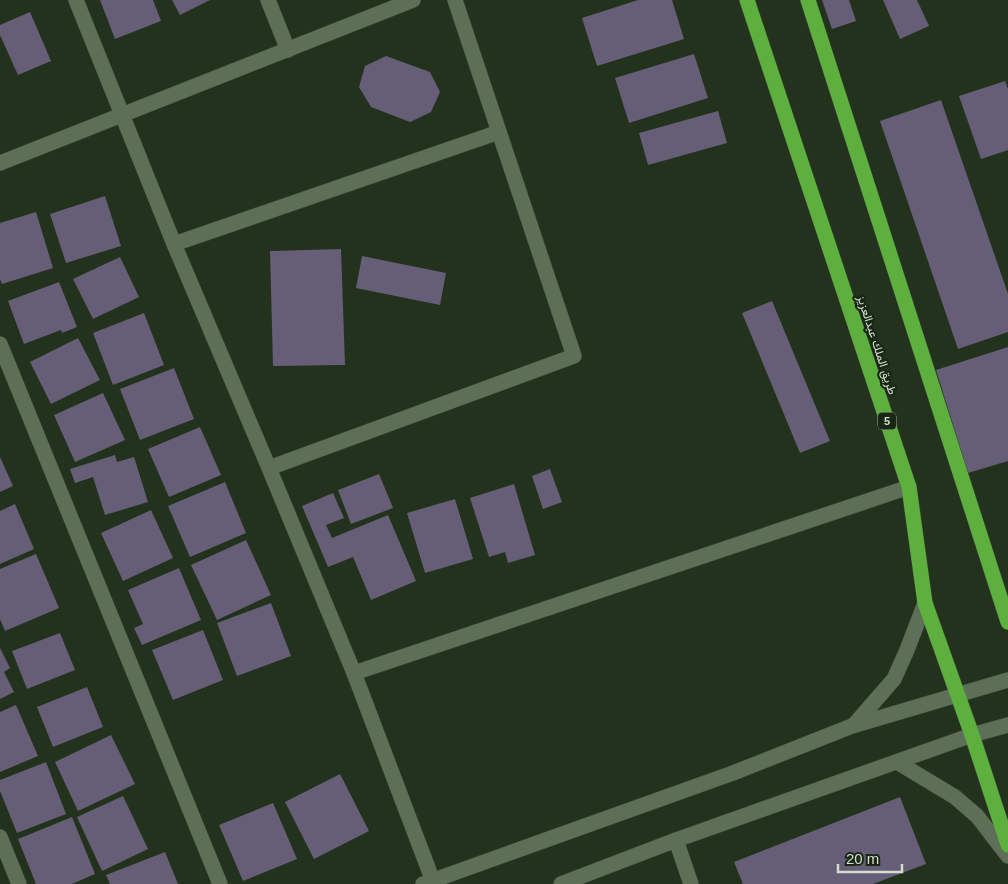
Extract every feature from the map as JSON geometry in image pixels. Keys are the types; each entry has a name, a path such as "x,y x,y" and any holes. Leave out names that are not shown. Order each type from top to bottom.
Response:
{"highway":[{"name":"طريق الملك عبدالعزيز","path":"747,0 909,487 925,603 958,694 1008,845"},
{"path":"808,0 1008,622"}],"street":[{"path":"76,0 174,244 354,673 428,882 733,773 852,726 1008,680"},
{"path":"268,0 288,50"},
{"path":"0,163 412,0"},
{"path":"269,468 574,356 455,0"},
{"path":"174,244 499,132"},
{"path":"0,344 220,884"},
{"path":"354,673 909,487"},
{"path":"852,726 894,679 925,603"},
{"path":"561,884 676,840 972,735 1008,725"},
{"path":"897,762 955,797 977,816 1008,856"},
{"path":"0,837 19,884"},
{"path":"676,840 691,884"}],"building":[{"path":"100,0 153,0 161,21 115,39"},
{"path":"172,0 210,0 180,15"},
{"path":"638,0 672,0 684,39 597,66 582,18"},
{"path":"822,0 849,0 856,21 832,29"},
{"path":"883,0 917,0 929,26 900,39"},
{"path":"30,12 51,61 18,75 0,35 0,25"},
{"path":"694,54 708,98 629,123 615,78"},
{"path":"386,56 430,72 440,92 431,112 410,122 371,107 359,87 365,66"},
{"path":"1005,81 1008,89 1008,150 981,159 959,96"},
{"path":"941,100 1008,294 1008,332 958,349 880,121"},
{"path":"718,111 727,143 648,165 639,133"},
{"path":"105,196 121,246 66,263 50,214"},
{"path":"36,212 53,268 2,284 0,279 0,223"},
{"path":"341,249 345,365 273,366 270,251"},
{"path":"362,256 446,273 440,305 356,288"},
{"path":"120,257 139,297 93,319 73,279"},
{"path":"59,282 77,327 62,333 61,330 24,344 8,301"},
{"path":"772,301 830,441 800,453 742,313"},
{"path":"144,313 164,365 113,385 93,333"},
{"path":"78,338 100,380 51,404 30,362"},
{"path":"1008,347 1008,461 968,473 936,370"},
{"path":"174,368 194,419 140,440 120,389"},
{"path":"103,393 125,440 75,462 54,415"},
{"path":"200,427 221,475 169,497 148,449"},
{"path":"115,455 117,462 134,457 148,502 105,515 93,477 75,483 70,469"},
{"path":"0,457 13,486 0,492"},
{"path":"550,469 562,502 543,509 532,476"},
{"path":"379,474 393,508 351,524 338,490"},
{"path":"225,482 246,533 190,557 168,506"},
{"path":"514,484 535,555 508,563 505,552 489,557 470,498"},
{"path":"333,493 344,518 326,525 332,538 388,515 416,581 371,600 353,557 328,567 302,506"},
{"path":"455,499 473,559 425,573 407,513"},
{"path":"15,504 34,549 0,564 0,511"},
{"path":"151,510 173,558 123,581 101,533"},
{"path":"246,540 271,595 217,620 191,565"},
{"path":"36,554 59,608 5,631 0,619 0,569"},
{"path":"179,568 201,620 142,645 134,628 143,624 128,590"},
{"path":"271,603 291,656 237,676 217,623"},
{"path":"203,630 223,680 173,700 152,650"},
{"path":"60,633 75,670 27,689 12,651"},
{"path":"0,648 10,668 4,672 14,692 0,699"},
{"path":"87,687 103,727 53,747 37,707"},
{"path":"16,705 38,756 0,772 0,712"},
{"path":"111,735 135,784 78,811 55,762"},
{"path":"46,762 66,814 17,833 0,791 0,780"},
{"path":"340,774 369,831 314,859 285,802"},
{"path":"123,796 148,849 102,871 77,817"},
{"path":"900,797 926,864 873,884 743,884 734,862"},
{"path":"273,803 297,859 243,881 219,825"},
{"path":"72,817 95,874 72,884 36,884 18,839"},
{"path":"165,852 178,884 110,884 106,875"}]}
